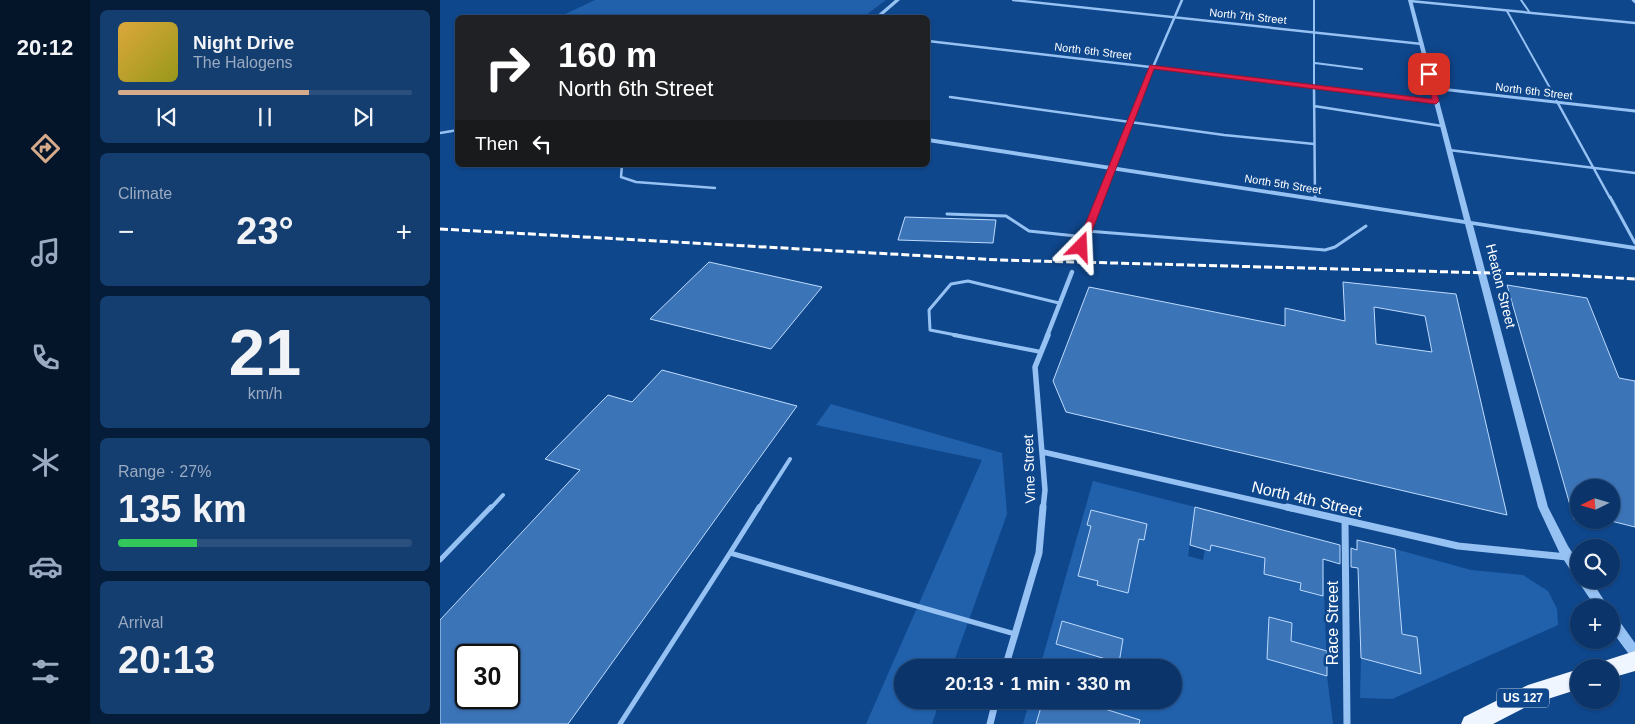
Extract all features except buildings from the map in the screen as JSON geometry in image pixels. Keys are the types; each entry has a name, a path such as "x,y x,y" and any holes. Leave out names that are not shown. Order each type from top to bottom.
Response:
{"highway":[{"path":"1620,665 1635,660"},
{"name":"US 127","path":"1471,724 1528,695 1570,682"}],"street":[{"path":"880,15 898,0"},
{"name":"North 7th Street","path":"1014,0 1422,44"},
{"path":"1081,247 1152,67 1173,16 1182,0"},
{"path":"1410,1 1635,23"},
{"name":"Heaton Street","path":"1410,1 1543,507 1570,560"},
{"name":"North 6th Street","path":"930,41 1436,101"},
{"name":"North 6th Street","path":"1432,88 1635,111"},
{"name":"North 5th Street","path":"930,140 1112,166 1470,224 1635,248"},
{"name":"Vine Street","path":"1007,659 1039,552 1045,490 1035,367 1072,272"},
{"name":"North 4th Street","path":"1043,452 1458,546 1568,557"},
{"name":"Race Street","path":"1346,522 1347,724"},
{"path":"1620,632 1635,653"},
{"path":"990,724 994,709"}],"lane":[{"path":"1314,0 1315,199"},
{"path":"1522,0 1530,13"},
{"path":"1508,11 1635,243"},
{"path":"1315,63 1362,69"},
{"path":"950,97 1130,123 1314,144"},
{"path":"1314,106 1442,126"},
{"path":"440,133 455,130"},
{"path":"1449,150 1635,173"},
{"path":"622,167 622,177 636,182 715,188"},
{"path":"947,214 1006,216 1029,231 1085,237"},
{"path":"1087,232 1324,250 1335,247 1366,226"},
{"path":"1041,352 930,330 929,310 951,284 968,281 1059,303"},
{"path":"620,724 790,459"},
{"path":"440,560 503,494"},
{"path":"730,553 1014,634"}],"shaded area":[{"path":"595,0 886,0 866,15 563,15"},
{"path":"831,404 1002,453 1007,514 955,659 895,659 982,460 816,425"},
{"path":"1093,481 1195,507 1188,556 1203,560 1205,549 1210,550 1215,512 1301,536 1323,559 1327,676 1333,724 1023,724 1027,709 1182,709 1182,659 1042,659"},
{"path":"1395,549 1471,570 1523,575 1548,591 1557,609 1558,625 1392,699 1360,698 1361,658 1421,673 1417,637 1359,622 1359,591 1400,602"},
{"path":"894,660 894,709 937,709 932,724 866,724"}],"railway":[{"path":"440,229 1000,260 1567,275 1635,279"}],"route":[{"path":"1081,247 1152,67 1436,101 1429,74"}]}
